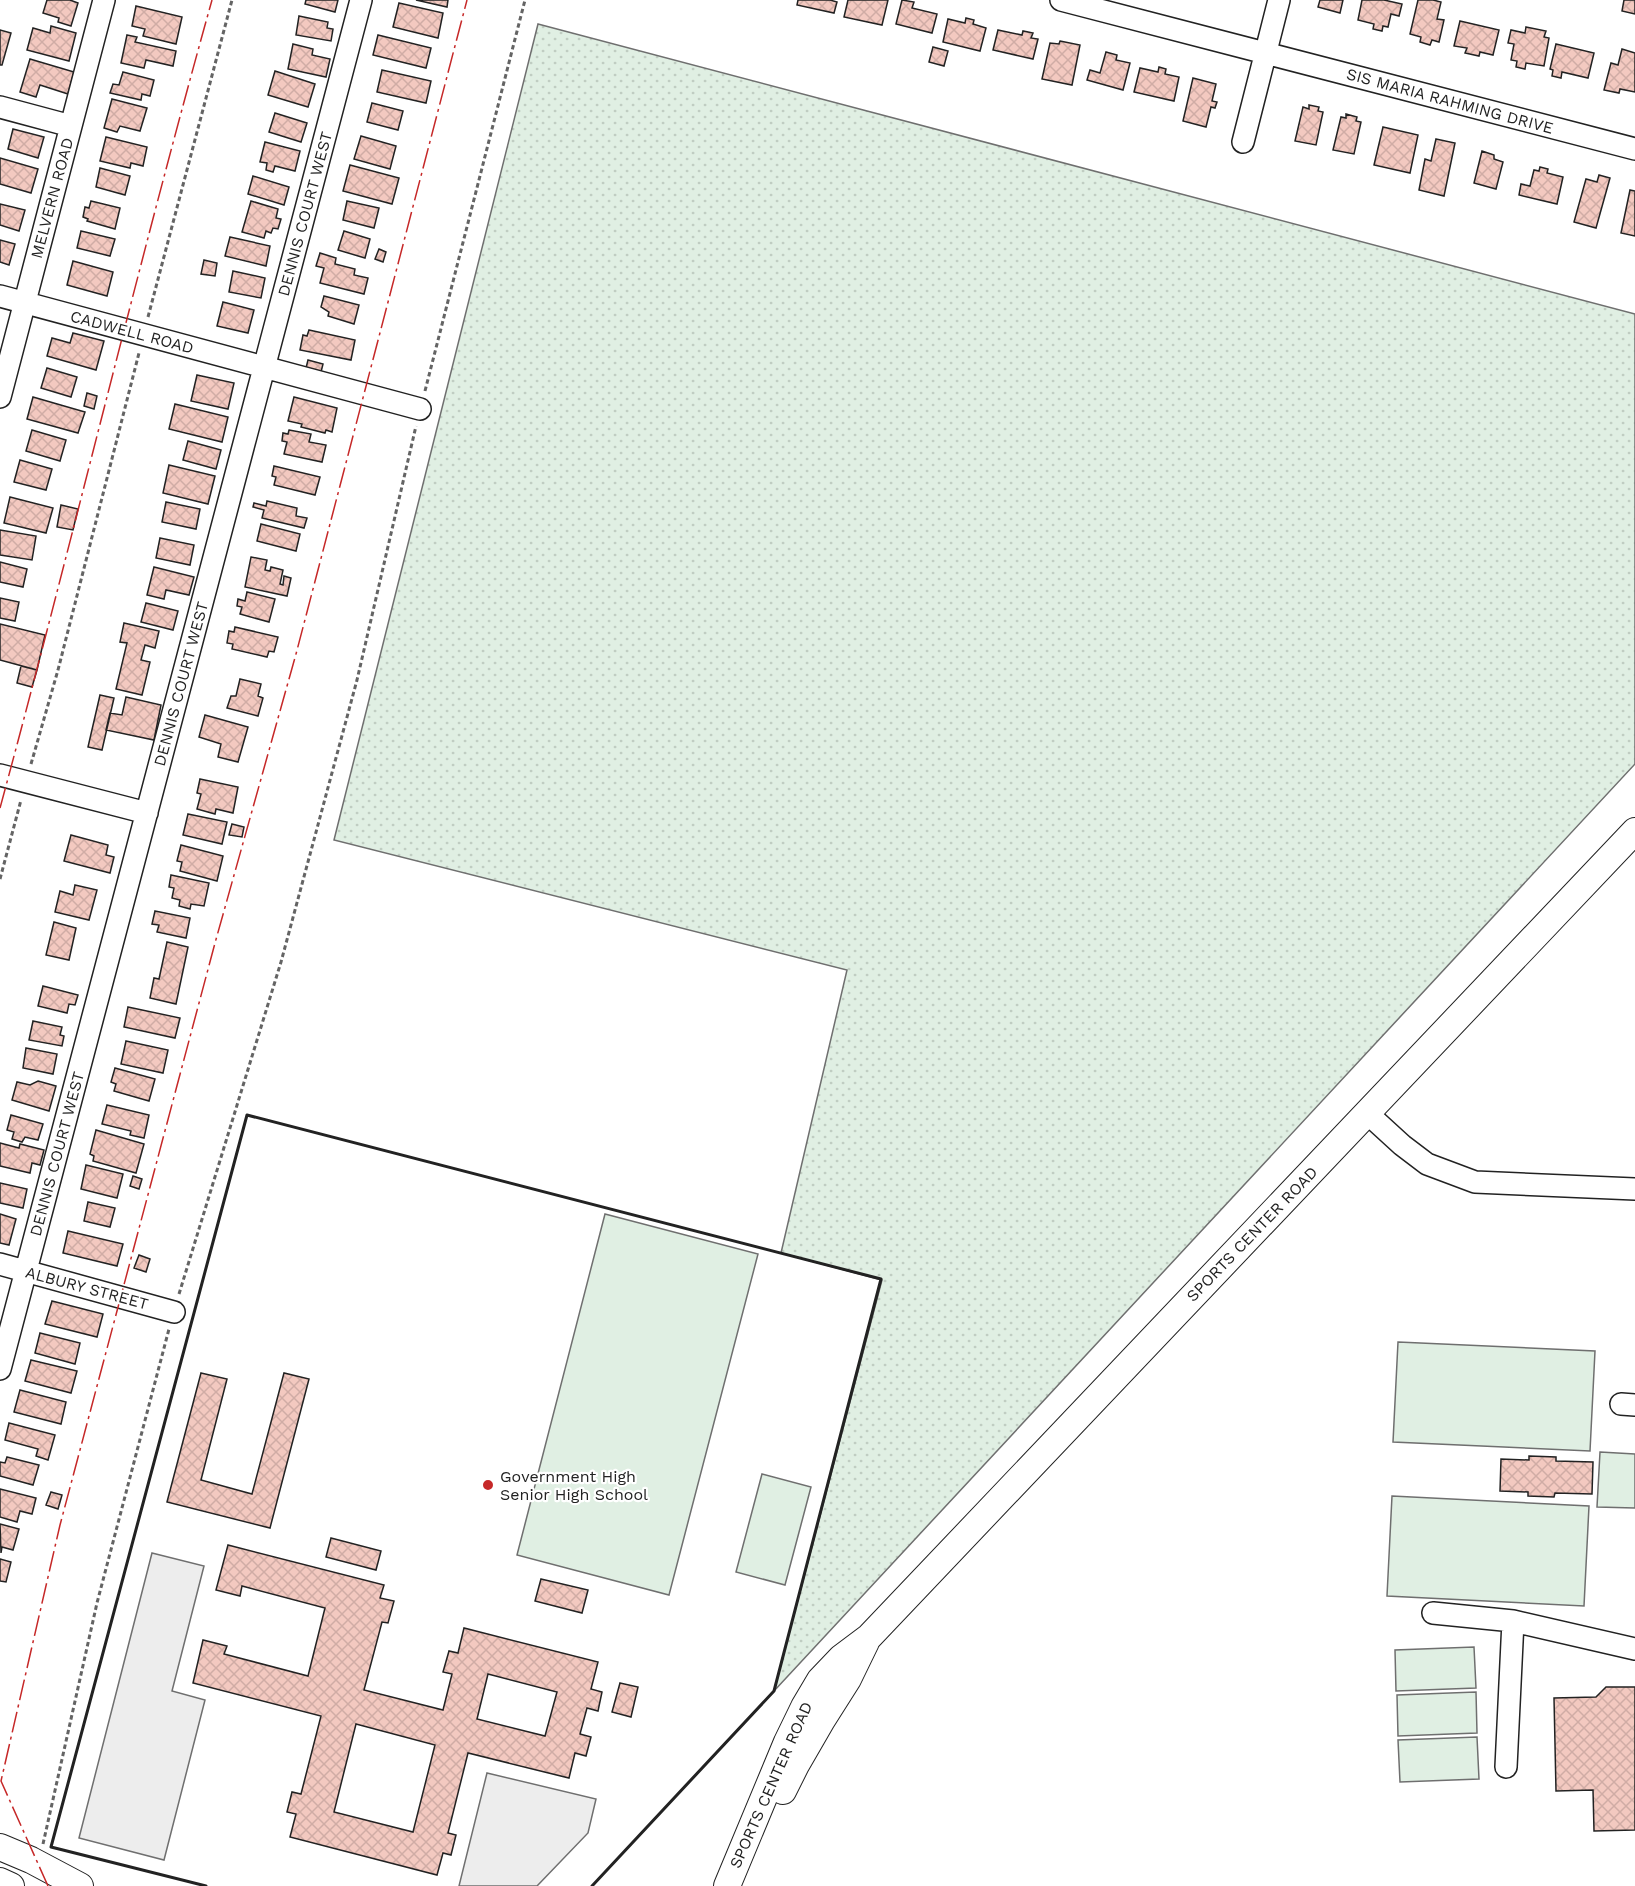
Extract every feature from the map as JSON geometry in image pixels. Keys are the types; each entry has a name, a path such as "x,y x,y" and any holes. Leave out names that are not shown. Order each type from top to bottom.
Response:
{"main road":[{"name":"SPORTS CENTER ROAD","path":"727,1886 787,1742 820,1680 841,1658 869,1637 1635,831"},
{"name":"SPORTS CENTER ROAD","path":"744,1886 796,1765 848,1679 869,1637"},
{"path":"0,1847 39,1864 80,1886"},
{"path":"0,1881 11,1886"}],"street":[{"name":"MELVERN ROAD","path":"0,397 104,0"},
{"name":"DENNIS COURT WEST","path":"0,1369 361,0"},
{"name":"SIS MARIA RAHMING DRIVE","path":"1061,0 1635,149"},
{"path":"1243,142 1279,0"},
{"path":"0,107 71,126"},
{"name":"CADWELL ROAD","path":"0,296 420,409"},
{"path":"0,775 147,813"},
{"path":"1367,1113 1427,1164 1474,1182 1635,1189"},
{"name":"ALBURY STREET","path":"0,1264 174,1312"},
{"path":"1433,1613 1513,1621 1635,1649"},
{"path":"1506,1767 1513,1621"}],"path":[{"path":"0,879 61,659 232,0"},
{"path":"39,1864 97,1603 174,1312 281,962 357,680 420,409 525,0"}],"green space":[{"path":"538,24 1635,314 1635,764 774,1691 882,1280 781,1253 847,970 334,840"},
{"path":"605,1214 758,1254 669,1595 517,1555"},
{"path":"1398,1342 1595,1351 1590,1451 1393,1442"},
{"path":"1600,1452 1635,1454 1635,1508 1597,1507"},
{"path":"762,1474 811,1487 785,1585 736,1572"},
{"path":"1392,1496 1589,1506 1584,1606 1387,1596"},
{"path":"1474,1647 1476,1688 1396,1691 1395,1650"},
{"path":"1476,1692 1477,1733 1398,1736 1397,1695"},
{"path":"1477,1737 1479,1779 1400,1782 1398,1740"}],"shaded area":[{"path":"152,1553 204,1566 172,1691 205,1700 164,1860 79,1838"},
{"path":"487,1773 596,1799 588,1833 537,1886 459,1886"}],"building":[{"path":"47,0 70,0 78,3 71,26 58,22 59,18 43,13"},
{"path":"306,0 338,0 335,12 305,4"},
{"path":"416,0 448,0 447,7"},
{"path":"798,0 837,2 834,13 797,5"},
{"path":"848,0 888,0 882,25 844,17"},
{"path":"902,0 914,2 912,8 937,14 932,33 896,24"},
{"path":"1320,0 1343,0 1340,13 1318,7"},
{"path":"1362,0 1384,0 1402,4 1399,16 1391,14 1388,27 1383,26 1382,31 1373,29 1374,24 1358,20"},
{"path":"1418,0 1441,2 1437,19 1444,20 1439,42 1432,40 1430,45 1420,42 1421,37 1410,34"},
{"path":"1624,0 1635,0 1635,14 1622,11"},
{"path":"399,3 443,13 438,38 393,27"},
{"path":"136,6 182,17 176,44 143,36 145,29 132,26"},
{"path":"299,16 328,22 327,28 333,29 331,41 296,35"},
{"path":"966,18 974,20 973,24 986,28 980,51 943,42 948,19 965,23"},
{"path":"1460,21 1499,30 1493,55 1480,52 1479,56 1465,53 1467,48 1454,46"},
{"path":"51,26 76,33 69,61 27,50 33,28 50,33"},
{"path":"1526,27 1546,31 1544,37 1549,38 1544,66 1526,63 1525,69 1516,67 1517,61 1511,60 1514,44 1508,43 1511,30 1525,33"},
{"path":"0,30 11,33 2,65 0,65"},
{"path":"998,30 1022,35 1023,31 1033,33 1031,38 1038,39 1033,59 993,50"},
{"path":"127,35 137,37 135,42 176,51 173,66 146,60 144,68 121,63"},
{"path":"378,35 431,48 426,68 373,55"},
{"path":"1060,41 1080,45 1072,85 1042,79 1050,43 1059,44"},
{"path":"293,44 313,49 312,55 330,59 326,77 288,69"},
{"path":"1556,44 1594,53 1588,78 1562,72 1561,78 1552,76 1553,70 1550,69"},
{"path":"933,47 948,51 944,66 929,62"},
{"path":"1622,49 1635,53 1635,92 1620,89 1619,93 1604,90 1611,63 1618,65"},
{"path":"1106,52 1117,55 1116,60 1130,63 1123,90 1087,80 1090,70 1100,73"},
{"path":"30,59 74,72 68,94 40,85 36,97 20,92"},
{"path":"1159,67 1166,69 1165,74 1179,77 1174,101 1134,92 1140,68 1158,72"},
{"path":"382,70 431,81 426,103 377,92"},
{"path":"275,71 315,84 308,107 268,95"},
{"path":"123,72 154,80 150,96 142,94 141,100 110,93 113,84 119,85"},
{"path":"1193,78 1216,84 1212,101 1217,102 1215,108 1211,107 1206,127 1183,121"},
{"path":"112,99 147,108 140,131 120,126 117,132 104,128"},
{"path":"372,103 403,111 398,130 367,122"},
{"path":"1309,105 1319,107 1318,111 1323,112 1316,145 1295,141 1303,107 1309,109"},
{"path":"275,113 307,123 301,142 269,132"},
{"path":"1346,114 1357,117 1356,121 1361,122 1354,154 1333,150 1341,117 1346,118"},
{"path":"1383,127 1418,135 1410,173 1374,165"},
{"path":"13,129 44,137 38,158 8,149"},
{"path":"361,136 396,146 390,169 354,159"},
{"path":"106,137 147,147 143,166 131,163 130,168 100,161"},
{"path":"1436,139 1455,143 1444,196 1419,190 1425,159 1431,161"},
{"path":"265,142 300,151 295,171 275,166 273,172 266,170 267,163 260,162"},
{"path":"1482,151 1494,155 1494,159 1503,162 1496,189 1474,183"},
{"path":"0,158 38,169 31,193 0,184"},
{"path":"350,165 399,178 392,204 343,191"},
{"path":"1540,167 1548,169 1547,173 1563,177 1557,204 1519,195 1521,184 1530,186 1534,170 1539,171"},
{"path":"100,168 130,176 125,195 96,187"},
{"path":"1599,175 1610,178 1596,228 1574,222 1586,179 1597,182"},
{"path":"253,176 289,187 284,205 248,194"},
{"path":"1630,190 1635,191 1635,236 1621,233"},
{"path":"91,201 120,208 115,229 87,221 88,219 83,217 85,207 89,208"},
{"path":"251,201 278,209 276,218 281,219 278,229 273,228 271,233 266,231 264,238 242,232"},
{"path":"347,201 379,208 374,228 343,220"},
{"path":"0,204 25,210 19,231 0,225"},
{"path":"81,231 115,239 110,256 77,248"},
{"path":"344,231 370,239 365,258 338,250"},
{"path":"230,237 270,246 266,266 225,256"},
{"path":"0,240 15,244 9,265 0,262"},
{"path":"379,249 386,252 383,262 375,259"},
{"path":"320,253 336,258 335,264 355,269 354,275 368,278 364,294 320,283 324,268 316,266"},
{"path":"204,260 217,263 215,276 201,274"},
{"path":"73,261 113,272 107,296 67,285"},
{"path":"233,271 265,278 261,298 229,292"},
{"path":"324,296 359,305 354,324 328,316 329,312 321,307"},
{"path":"223,302 254,310 248,333 217,326"},
{"path":"309,330 355,340 351,360 300,350 303,335 307,336"},
{"path":"73,333 104,341 96,370 47,356 52,338 70,343"},
{"path":"308,360 323,364 319,380 304,376"},
{"path":"47,368 77,377 71,397 41,388"},
{"path":"197,375 234,383 228,409 191,401"},
{"path":"87,393 97,396 94,409 84,406"},
{"path":"33,397 85,412 78,433 27,419"},
{"path":"294,397 337,408 332,432 326,430 325,433 301,427 302,424 288,421"},
{"path":"175,404 228,417 222,442 169,429"},
{"path":"32,430 66,440 60,461 26,451"},
{"path":"289,430 311,434 309,442 326,445 322,462 284,454 287,442 282,441 283,433 288,434"},
{"path":"188,441 221,450 216,469 183,460"},
{"path":"20,460 52,469 46,490 14,482"},
{"path":"169,465 215,476 208,504 163,493"},
{"path":"274,466 320,477 315,495 274,485 276,477 272,476"},
{"path":"10,497 53,508 46,533 4,523"},
{"path":"267,501 297,508 296,516 307,518 304,528 262,518 264,510 253,507 254,503 266,506"},
{"path":"166,502 200,509 196,529 162,522"},
{"path":"61,505 78,509 73,530 57,527"},
{"path":"261,524 300,534 296,551 257,541"},
{"path":"0,530 36,536 32,560 0,555"},
{"path":"160,538 194,545 190,565 156,558"},
{"path":"251,557 267,560 265,570 270,571 271,567 283,570 280,584 283,585 284,576 291,578 287,596 245,587"},
{"path":"0,562 27,569 23,587 0,582"},
{"path":"154,567 194,577 189,595 166,590 164,599 147,595"},
{"path":"247,592 275,599 269,622 240,614 242,607 237,606 238,599 245,601"},
{"path":"0,598 19,602 15,621 0,618"},
{"path":"146,603 178,611 173,630 141,622"},
{"path":"124,623 159,631 155,648 145,645 141,660 150,662 142,695 116,689 127,643 120,642"},
{"path":"0,624 45,635 37,670 0,660"},
{"path":"235,627 278,637 274,652 269,651 267,657 232,649 233,644 227,643 229,631 234,632"},
{"path":"21,666 37,670 32,687 17,683"},
{"path":"240,679 261,684 258,696 263,698 258,716 227,708 231,696 236,696"},
{"path":"100,695 114,698 102,750 88,747"},
{"path":"126,697 161,705 154,740 106,730 110,713 122,715"},
{"path":"205,715 248,727 238,762 218,757 221,744 199,737"},
{"path":"200,779 238,787 233,813 216,809 215,814 197,809 201,794 197,793"},
{"path":"188,814 227,822 222,844 183,835"},
{"path":"232,824 244,827 242,837 229,835"},
{"path":"71,835 108,845 106,855 114,857 110,873 64,861"},
{"path":"181,845 223,856 217,881 180,871 182,862 177,861"},
{"path":"171,875 209,883 204,906 191,904 190,909 179,906 180,900 172,898 174,888 169,887"},
{"path":"75,885 97,890 89,920 55,912 60,891 73,895"},
{"path":"155,911 190,918 186,938 157,932 159,925 152,924"},
{"path":"54,922 76,928 69,960 46,955"},
{"path":"167,942 188,947 176,1004 150,998 154,978 159,979"},
{"path":"43,986 78,995 75,1005 69,1004 67,1013 38,1006"},
{"path":"128,1007 180,1018 175,1038 124,1027"},
{"path":"33,1021 62,1027 60,1035 64,1036 62,1046 29,1040"},
{"path":"126,1041 168,1050 163,1073 121,1064"},
{"path":"26,1048 57,1054 53,1074 23,1068"},
{"path":"115,1068 155,1079 149,1101 114,1091 116,1084 111,1082"},
{"path":"38,1081 56,1086 49,1111 12,1100 17,1082 30,1085"},
{"path":"107,1105 149,1115 144,1138 130,1135 131,1131 102,1124"},
{"path":"11,1115 43,1124 38,1140 25,1137 22,1142 12,1139 14,1132 7,1130"},
{"path":"96,1130 144,1144 136,1173 93,1161 94,1156 90,1154"},
{"path":"0,1143 19,1148 20,1144 44,1150 40,1165 32,1163 30,1173 0,1166"},
{"path":"86,1165 123,1174 117,1198 81,1189"},
{"path":"133,1176 142,1179 139,1189 130,1186"},
{"path":"0,1183 27,1189 23,1208 0,1203"},
{"path":"88,1202 115,1208 110,1227 84,1221"},
{"path":"0,1214 16,1219 9,1245 0,1243"},
{"path":"68,1231 123,1244 117,1266 63,1253"},
{"path":"139,1255 150,1259 146,1272 134,1268"},
{"path":"52,1301 103,1314 97,1337 45,1324"},
{"path":"40,1333 80,1343 75,1364 35,1353"},
{"path":"31,1360 77,1371 71,1393 25,1381"},
{"path":"201,1373 227,1379 201,1480 252,1494 284,1373 309,1379 270,1528 167,1502"},
{"path":"20,1390 66,1402 61,1424 14,1412"},
{"path":"9,1423 55,1435 48,1460 36,1456 38,1449 5,1440"},
{"path":"1529,1456 1556,1457 1556,1461 1593,1462 1592,1494 1555,1493 1554,1497 1528,1496 1528,1492 1500,1491 1501,1459 1529,1460"},
{"path":"7,1457 39,1465 33,1485 0,1476 0,1462 5,1463"},
{"path":"0,1489 36,1498 32,1514 20,1511 17,1522 0,1517"},
{"path":"51,1492 62,1495 58,1509 46,1505"},
{"path":"0,1524 19,1529 13,1550 2,1547 1,1553"},
{"path":"331,1538 381,1551 376,1570 326,1557"},
{"path":"228,1545 384,1585 380,1598 394,1601 388,1623 382,1622 364,1690 443,1710 452,1674 443,1672 449,1651 458,1653 464,1628 598,1662 591,1689 602,1692 598,1711 587,1708 580,1734 591,1737 586,1756 575,1753 569,1778 468,1753 448,1833 456,1835 451,1855 443,1853 437,1875 290,1837 296,1814 287,1812 292,1792 301,1794 321,1716 193,1683 203,1640 227,1646 224,1654 308,1676 325,1608 242,1586 240,1596 216,1590","holes":["488,1674 557,1692 545,1736 477,1719","356,1724 435,1745 413,1832 334,1812"]},
{"path":"0,1559 11,1562 6,1582 0,1581"},
{"path":"541,1579 588,1590 582,1613 535,1601"},
{"path":"620,1683 638,1687 631,1717 612,1712"},
{"path":"1606,1687 1635,1687 1635,1830 1594,1831 1593,1790 1556,1791 1554,1698 1596,1697"}],"wall":[{"path":"206,1886 51,1847 247,1115 881,1279 774,1691 592,1886"}],"power":[{"path":"0,808 212,0"},
{"path":"48,1886 1,1781 60,1525 215,943 296,654 467,0"}],"place":[{"name":"Government High Senior High School","path":"488,1485"}]}
